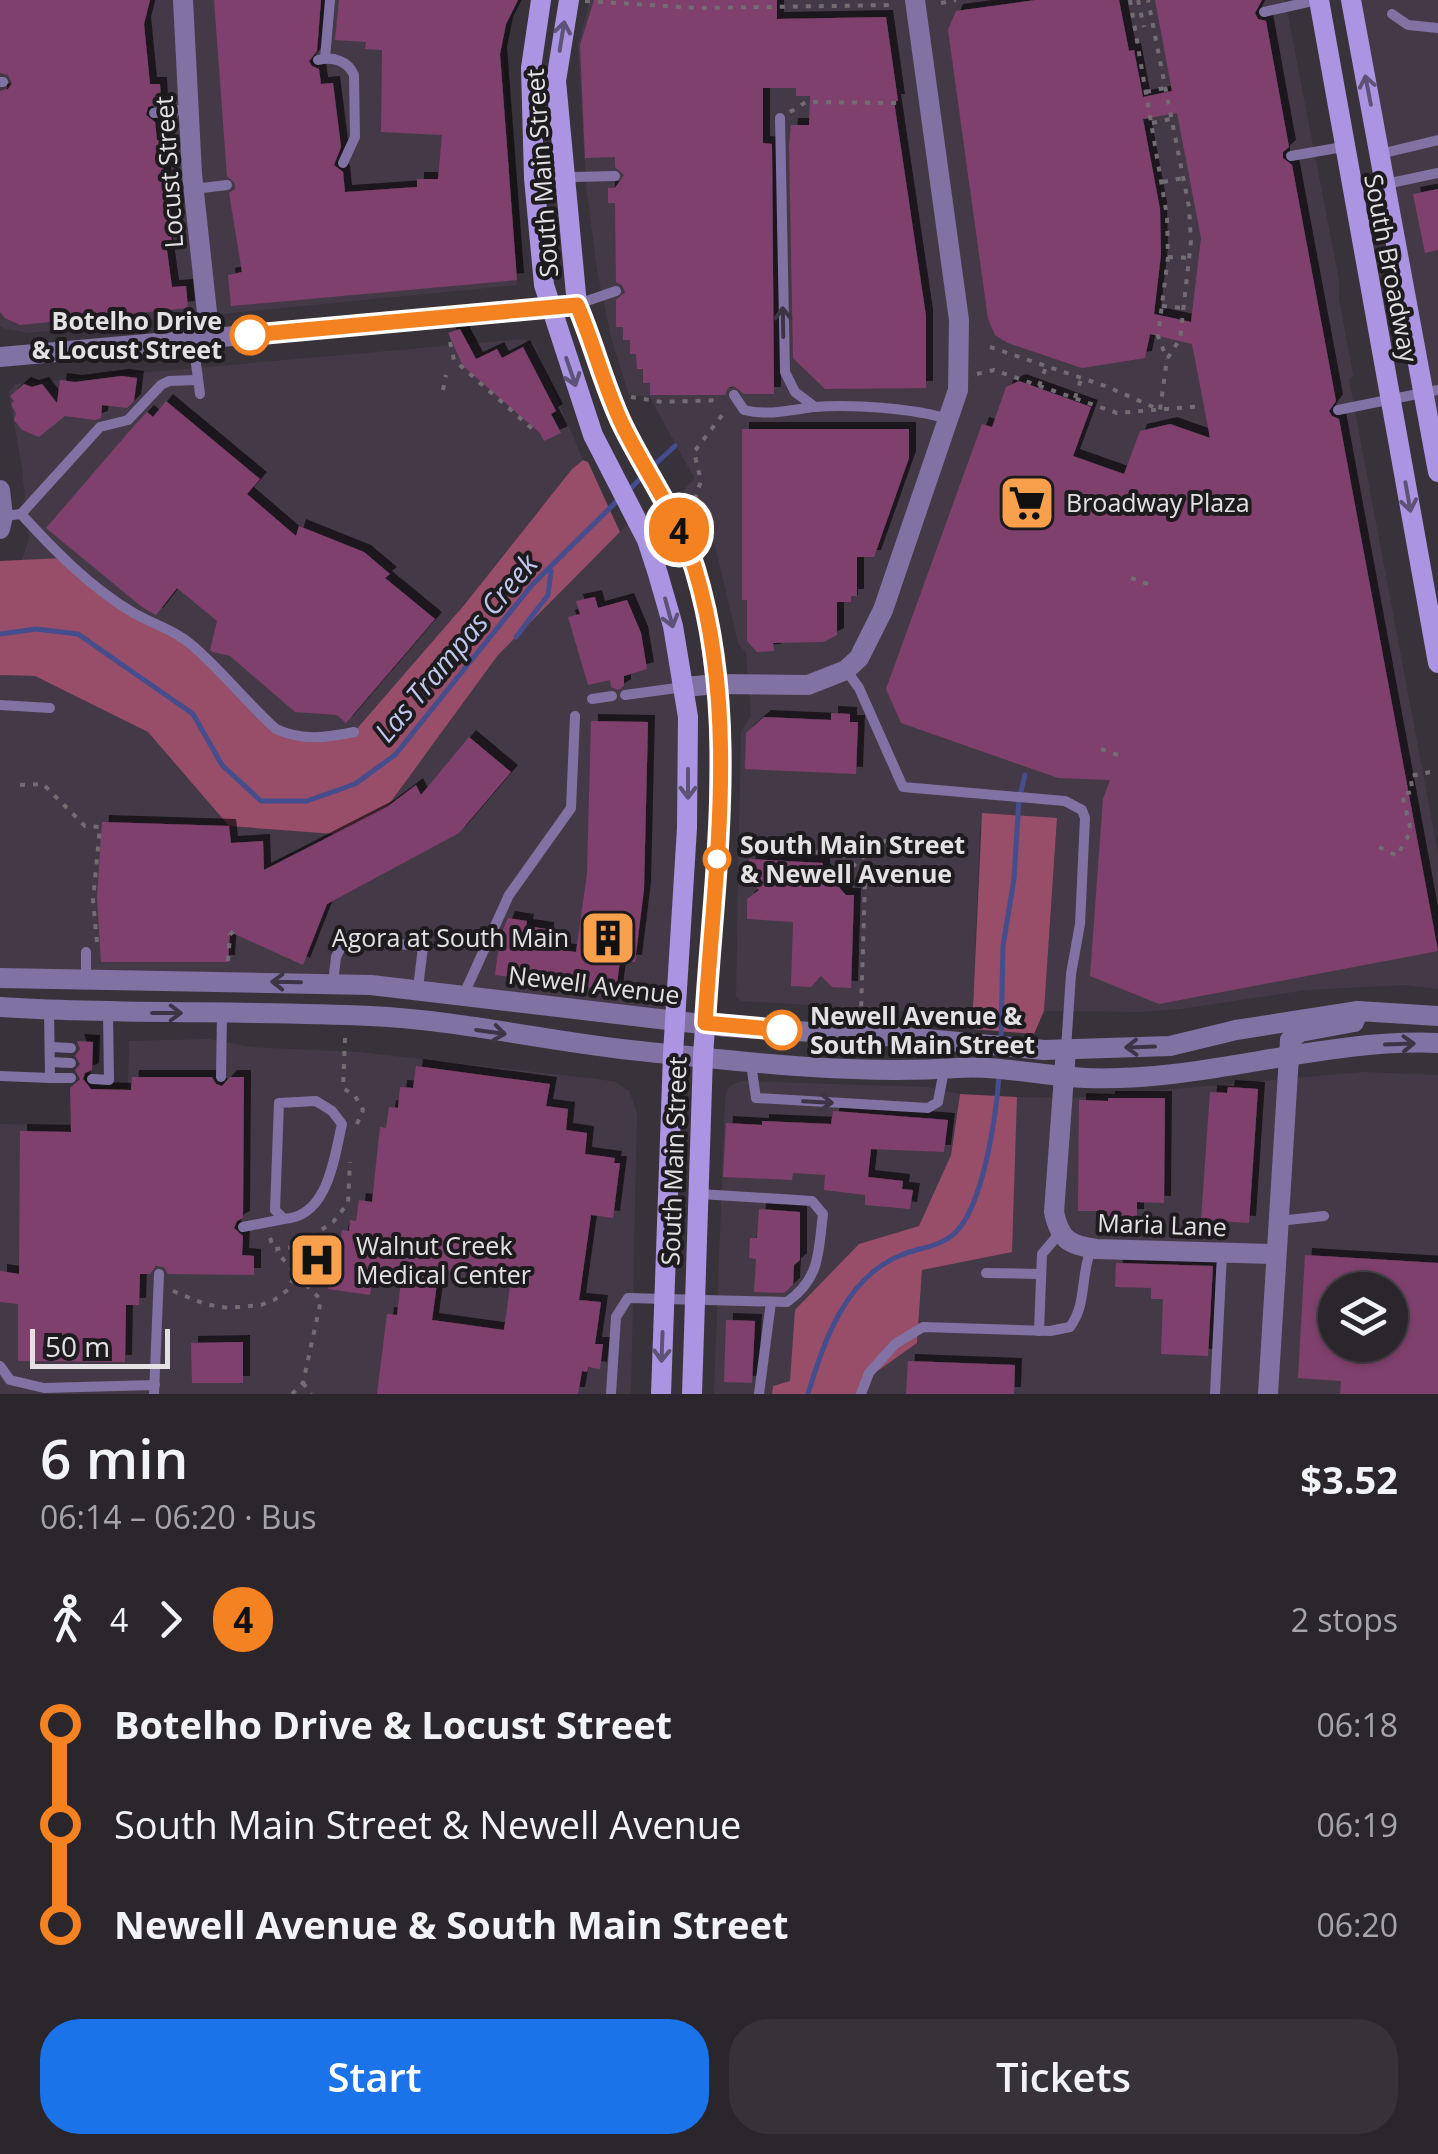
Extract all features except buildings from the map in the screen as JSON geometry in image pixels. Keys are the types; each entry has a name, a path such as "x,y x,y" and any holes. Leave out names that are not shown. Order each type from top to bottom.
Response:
{"main road":[{"name":"South Main Street","path":"541,0 531,68 534,178 544,285 593,435 647,540 673,626 688,717 687,828 673,1054 660,1394"},
{"name":"South Main Street","path":"568,0 556,81 577,305 621,422 683,522 708,619 716,684 721,741 719,828 703,1056 692,1394"},
{"name":"South Broadway","path":"1318,0 1438,663"},
{"name":"South Broadway","path":"1351,0 1430,391 1438,472"}],"street":[{"name":"Locust Street","path":"183,0 201,341"},
{"path":"685,687 808,686 846,670 859,658 878,626 948,419 960,374 959,320 905,2"},
{"path":"0,357 577,305"},
{"path":"0,490 8,520"},
{"name":"Newell Avenue","path":"0,978 333,982 418,988 675,1021 1033,1049 1170,1046 1236,1030 1358,1011 1438,1016"},
{"path":"0,1007 373,1016 751,1062 888,1071 951,1069 1185,1080 1384,1044 1438,1044"},
{"name":"Newell Avenue","path":"1290,1058 1290,1040 1300,1032 1354,1022 1358,1011"},
{"path":"1059,1234 1054,1212 1066,1049"},
{"path":"1268,1394 1290,1058"},
{"name":"Maria Lane","path":"1059,1234 1070,1245 1091,1248 1275,1254"}],"lane":[{"path":"330,0 322,59 350,66 356,87 355,137 343,163"},
{"path":"1264,12 1318,0"},
{"path":"1392,14 1408,25 1438,28"},
{"path":"154,113 188,110"},
{"path":"780,118 776,180 784,372 795,392 815,408"},
{"path":"1380,154 1434,141"},
{"path":"1291,156 1343,147"},
{"path":"1386,184 1438,173"},
{"path":"534,178 615,176"},
{"path":"194,189 228,184"},
{"path":"577,305 616,291"},
{"path":"200,394 196,380 201,341"},
{"path":"196,380 169,381 128,420 100,427 8,520 132,612 192,645 276,729 310,738 354,732"},
{"path":"1338,410 1430,391"},
{"path":"732,397 744,410 755,412 815,408 909,410 948,419"},
{"path":"846,670 860,688 903,787 1065,801 1082,810 1085,818 1080,924 1071,974 1066,1049"},
{"path":"624,695 685,687"},
{"path":"592,699 612,696"},
{"path":"0,706 50,708"},
{"path":"464,994 509,895 571,808 576,716"},
{"path":"333,982 336,957 346,937 423,947 418,988"},
{"path":"86,981 91,951"},
{"path":"49,1010 50,1078"},
{"path":"92,1079 108,1080 108,1012"},
{"path":"221,1077 222,1013"},
{"path":"50,1047 72,1048"},
{"path":"92,1049 108,1049"},
{"path":"50,1062 71,1063"},
{"path":"751,1062 756,1098 928,1108 938,1102 951,1069"},
{"path":"92,1064 108,1064"},
{"path":"0,1076 71,1078"},
{"path":"243,1227 294,1219 322,1196 342,1124 332,1111 316,1101 279,1103 274,1210 284,1219"},
{"path":"611,1394 616,1317 628,1298 787,1302 803,1290 815,1271 823,1214 812,1201 700,1194"},
{"path":"1278,1220 1324,1216"},
{"path":"1039,1331 1042,1254 1059,1234"},
{"path":"861,1394 869,1373 895,1344 922,1326 1039,1331 1070,1328 1081,1313 1082,1276 1091,1248"},
{"path":"1215,1394 1222,1252"},
{"path":"986,1273 1039,1274"},
{"path":"0,1366 10,1380 44,1388 154,1390 159,1274"},
{"path":"760,1394 771,1302"}],"path":[{"path":"584,0 698,8 905,2"},
{"path":"940,3 956,0"},
{"path":"1130,0 1162,182 1168,257 1158,336 1167,359"},
{"path":"1138,0 1144,27"},
{"path":"1148,0 1189,207 1189,258 1180,339 1167,359 1160,410"},
{"path":"1134,28 1153,25"},
{"path":"1146,92 1166,88"},
{"path":"780,118 806,102 902,103"},
{"path":"1152,123 1172,119"},
{"path":"1162,182 1183,178"},
{"path":"1168,257 1189,258"},
{"path":"1162,306 1183,308"},
{"path":"450,342 454,360 536,432"},
{"path":"990,346 1160,410"},
{"path":"1039,386 1046,366"},
{"path":"972,375 994,370 1117,413 1203,406"},
{"path":"443,390 446,375"},
{"path":"1075,398 1081,378"},
{"path":"627,398 662,402 732,397"},
{"path":"683,522 701,480 694,452 726,410"},
{"path":"1131,578 1148,584"},
{"path":"1101,749 1118,755"},
{"path":"1380,847 1397,856 1411,830 1402,794 1412,792 1410,776 1430,772"},
{"path":"20,784 44,784 85,826 100,826 91,951"},
{"path":"842,831 841,853 864,882 861,1012"},
{"path":"852,867 898,833"},
{"path":"735,850 841,853"},
{"path":"864,882 896,884"},
{"path":"230,970 230,934 236,928"},
{"path":"274,1250 321,1300 302,1383 292,1394"},
{"path":"158,1288 228,1308 261,1305 290,1289 295,1273"},
{"path":"302,1383 311,1394"}],"shaded area":[{"path":"0,0 519,0 503,47 517,285 28,333 3,328"},
{"name":"Broadway Plaza","path":"590,0 1285,0 1339,280 1353,375 1349,379 1438,853 1438,989 1404,985 1307,990 1140,1012 1044,1011 1057,818 980,826 972,1029 935,1016 895,1010 741,1001 736,996 741,731 751,716 746,653 738,643 715,545 684,510 678,497 694,478 650,397 629,395 611,337 586,185 578,45"},
{"path":"1353,0 1438,0 1438,472"},
{"path":"523,339 534,344 583,460 354,732 289,735 63,559 22,561 29,538 9,392 15,384"},
{"path":"583,460 588,462 620,532 498,655 387,807 335,834 229,826 148,732 35,676 0,675 0,561 63,558 94,583 167,628 289,735 354,732"},
{"path":"635,517 685,687 675,1021 418,988 0,978 0,675 35,676 149,732 229,826 387,807 498,655"},
{"path":"982,813 1057,818 1044,1011 1034,1034 972,1029"},
{"name":"Walnut Creek Medical Center","path":"209,1039 251,1047 359,1052 597,1079 616,1082 629,1091 637,1112 631,1394 0,1394 0,1124 127,1126 129,1041"},
{"path":"1364,1072 1438,1075 1438,1394 864,1394 864,1381 917,1343 922,1270 1011,1251 1017,1097 1072,1098"},
{"path":"742,1081 927,1087 960,1094 951,1155 919,1227 859,1244 790,1382 773,1386 772,1394 714,1394 725,1099 729,1086"},
{"path":"960,1094 1017,1097 1012,1252 922,1270 917,1343 865,1380 864,1394 772,1394 773,1386 790,1381 795,1310 859,1244 919,1226 951,1155"}],"waterway":[{"name":"Las Trampas Creek","path":"652,467 675,446"},
{"name":"Las Trampas Creek","path":"627,492 644,475"},
{"name":"Las Trampas Creek","path":"0,634 36,629 78,634 193,714 222,765 261,801 307,801 355,784 395,755 532,585 619,499"},
{"path":"516,637 548,595 551,571"},
{"path":"1001,1040 1003,946 1025,775"},
{"path":"808,1394 829,1334 850,1296 864,1280 899,1256 950,1237 966,1219 987,1158 999,1076"}],"bus line":[{"name":"4","path":"250,335 577,305 621,422 694,564 714,652 721,741 719,828 705,1023 782,1030"}],"place":[{"name":"Botelho Drive & Locust Street","path":"250,335"},
{"name":"Broadway Plaza","path":"1027,503"},
{"name":"South Main Street & Newell Avenue","path":"717,859"},
{"name":"Agora at South Main","path":"608,938"},
{"name":"Newell Avenue & South Main Street","path":"782,1030"},
{"name":"Walnut Creek Medical Center","path":"317,1260"}]}
